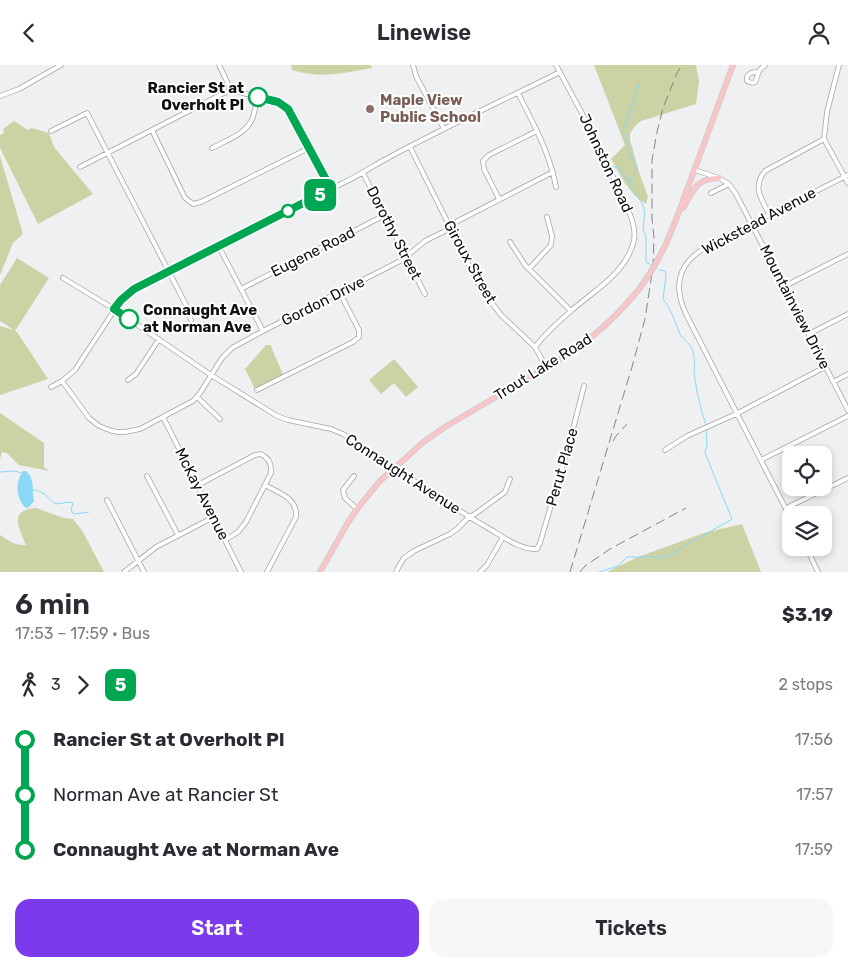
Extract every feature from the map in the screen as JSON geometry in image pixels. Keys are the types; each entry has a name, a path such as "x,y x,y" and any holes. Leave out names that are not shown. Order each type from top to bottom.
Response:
{"main road":[{"name":"Trout Lake Road","path":"320,572 357,509 380,481 422,443 445,427 585,343 625,307 654,267 666,244 733,65"},
{"path":"677,217 696,186 703,180 719,178"}],"street":[{"path":"0,96 19,89 61,65"},
{"path":"218,65 232,90"},
{"path":"413,65 416,75 444,129"},
{"name":"Johnston Road","path":"535,347 571,311 608,280 622,265 632,248 634,238 631,217 592,132 556,65"},
{"path":"759,71 765,65"},
{"path":"839,65 827,112 824,139 846,176 848,183"},
{"path":"51,387 75,370 114,309 134,289 363,173 385,159 560,72"},
{"path":"80,167 232,90 278,102 288,109 331,189"},
{"path":"518,93 546,150 556,187"},
{"path":"212,148 248,127 253,118 258,97"},
{"path":"50,131 87,113 169,271 191,320"},
{"path":"152,130 186,198 193,204 202,202 309,148"},
{"path":"499,199 484,169 483,161 489,155 537,131"},
{"path":"769,214 759,193 760,177 765,171 824,139"},
{"name":"Giroux Street","path":"410,147 481,289 501,315 535,347 546,367"},
{"name":"Mountainview Drive","path":"695,170 719,178 729,185 736,194 848,410"},
{"name":"Gordon Drive","path":"62,381 89,417 105,429 118,432 140,429 188,404 197,397 227,353 239,344 402,260 425,241 450,226 553,172"},
{"name":"Dorothy Street","path":"363,173 425,295"},
{"name":"Wickstead Avenue","path":"785,506 686,314 681,303 679,281 684,267 704,248 846,176"},
{"path":"711,193 729,185"},
{"name":"Eugene Road","path":"241,289 385,215"},
{"path":"529,269 550,245 552,236 548,217"},
{"path":"510,242 525,265 571,311"},
{"path":"219,247 263,331"},
{"path":"785,286 848,254"},
{"name":"Connaught Avenue","path":"63,278 114,309 211,375 277,416 331,429 343,434 469,517 503,537 524,548 538,548"},
{"path":"257,390 353,342 359,337 359,331 340,293"},
{"path":"809,333 848,313"},
{"path":"128,380 136,374 159,339"},
{"path":"665,450 686,436 736,414 825,367"},
{"path":"833,382 848,374"},
{"name":"Perut Place","path":"538,548 572,437 584,386"},
{"path":"197,397 220,419"},
{"path":"761,460 848,416"},
{"name":"McKay Avenue","path":"164,417 241,572"},
{"path":"198,485 256,455 261,454 266,457 272,467 271,473 246,522 238,532 225,540"},
{"path":"148,476 178,535"},
{"path":"354,476 343,490 345,498 357,509"},
{"path":"790,506 848,478"},
{"path":"396,572 404,558 414,551 450,534 469,517 505,492 510,479"},
{"path":"265,485 288,497 297,511 296,517 267,572"},
{"path":"107,500 144,572"},
{"path":"124,572 156,547 214,517"},
{"path":"480,572 488,565 503,537"},
{"path":"810,556 818,572"}],"green space":[{"path":"291,65 371,65 372,68 323,75 292,70"},
{"path":"594,65 696,65 699,81 696,104 641,121 630,133 630,140 639,172 648,197 646,204 630,190 611,159 625,145"},
{"path":"14,121 28,130 32,128 49,133 54,147 93,194 38,224 0,148 0,135 4,133 3,129"},
{"path":"0,156 23,234 13,243 0,275"},
{"path":"17,258 49,278 15,331 48,379 0,395 0,326 14,330 0,321 0,285"},
{"path":"266,345 271,345 283,374 255,389 245,369"},
{"path":"394,359 418,387 406,397 394,383 381,394 369,380"},
{"path":"0,413 44,443 44,467 49,471 19,465 7,453 2,452 0,459"},
{"path":"36,508 64,518 73,519 83,532 104,572 0,572 0,535 15,544 26,545 19,526 19,516 27,509"},
{"path":"742,524 761,572 607,572 638,557 704,533"}],"water":[{"path":"23,471 29,474 33,485 34,501 26,508 20,500 18,490 20,475"}],"waterway":[{"path":"636,170 623,131 640,82"},
{"path":"611,166 619,168 623,175 627,177 630,187 641,201 644,213 643,230 646,236 646,262 651,265"},
{"path":"630,181 636,172"},
{"path":"659,270 665,271 666,275 663,299 681,336 693,352 694,376 706,425"},
{"path":"599,572 618,566 627,557 666,557 732,519 705,453 707,445 706,429"},
{"path":"0,472 15,471 21,473"},
{"path":"33,490 43,493 56,504 73,503 71,510 74,514 89,512"}],"railway":[{"path":"570,572 645,319 653,267 652,160 663,108 682,65"},
{"path":"613,441 627,424"},
{"path":"580,572 585,566 610,549 686,508"}],"bus line":[{"name":"5","path":"129,319 114,309 134,289 331,189 288,109 278,102 258,97"}],"place":[{"name":"Rancier St at Overholt Pl","path":"258,97"},
{"name":"Maple View Public School","path":"370,109"},
{"name":"Connaught Ave at Norman Ave","path":"129,319"}]}
